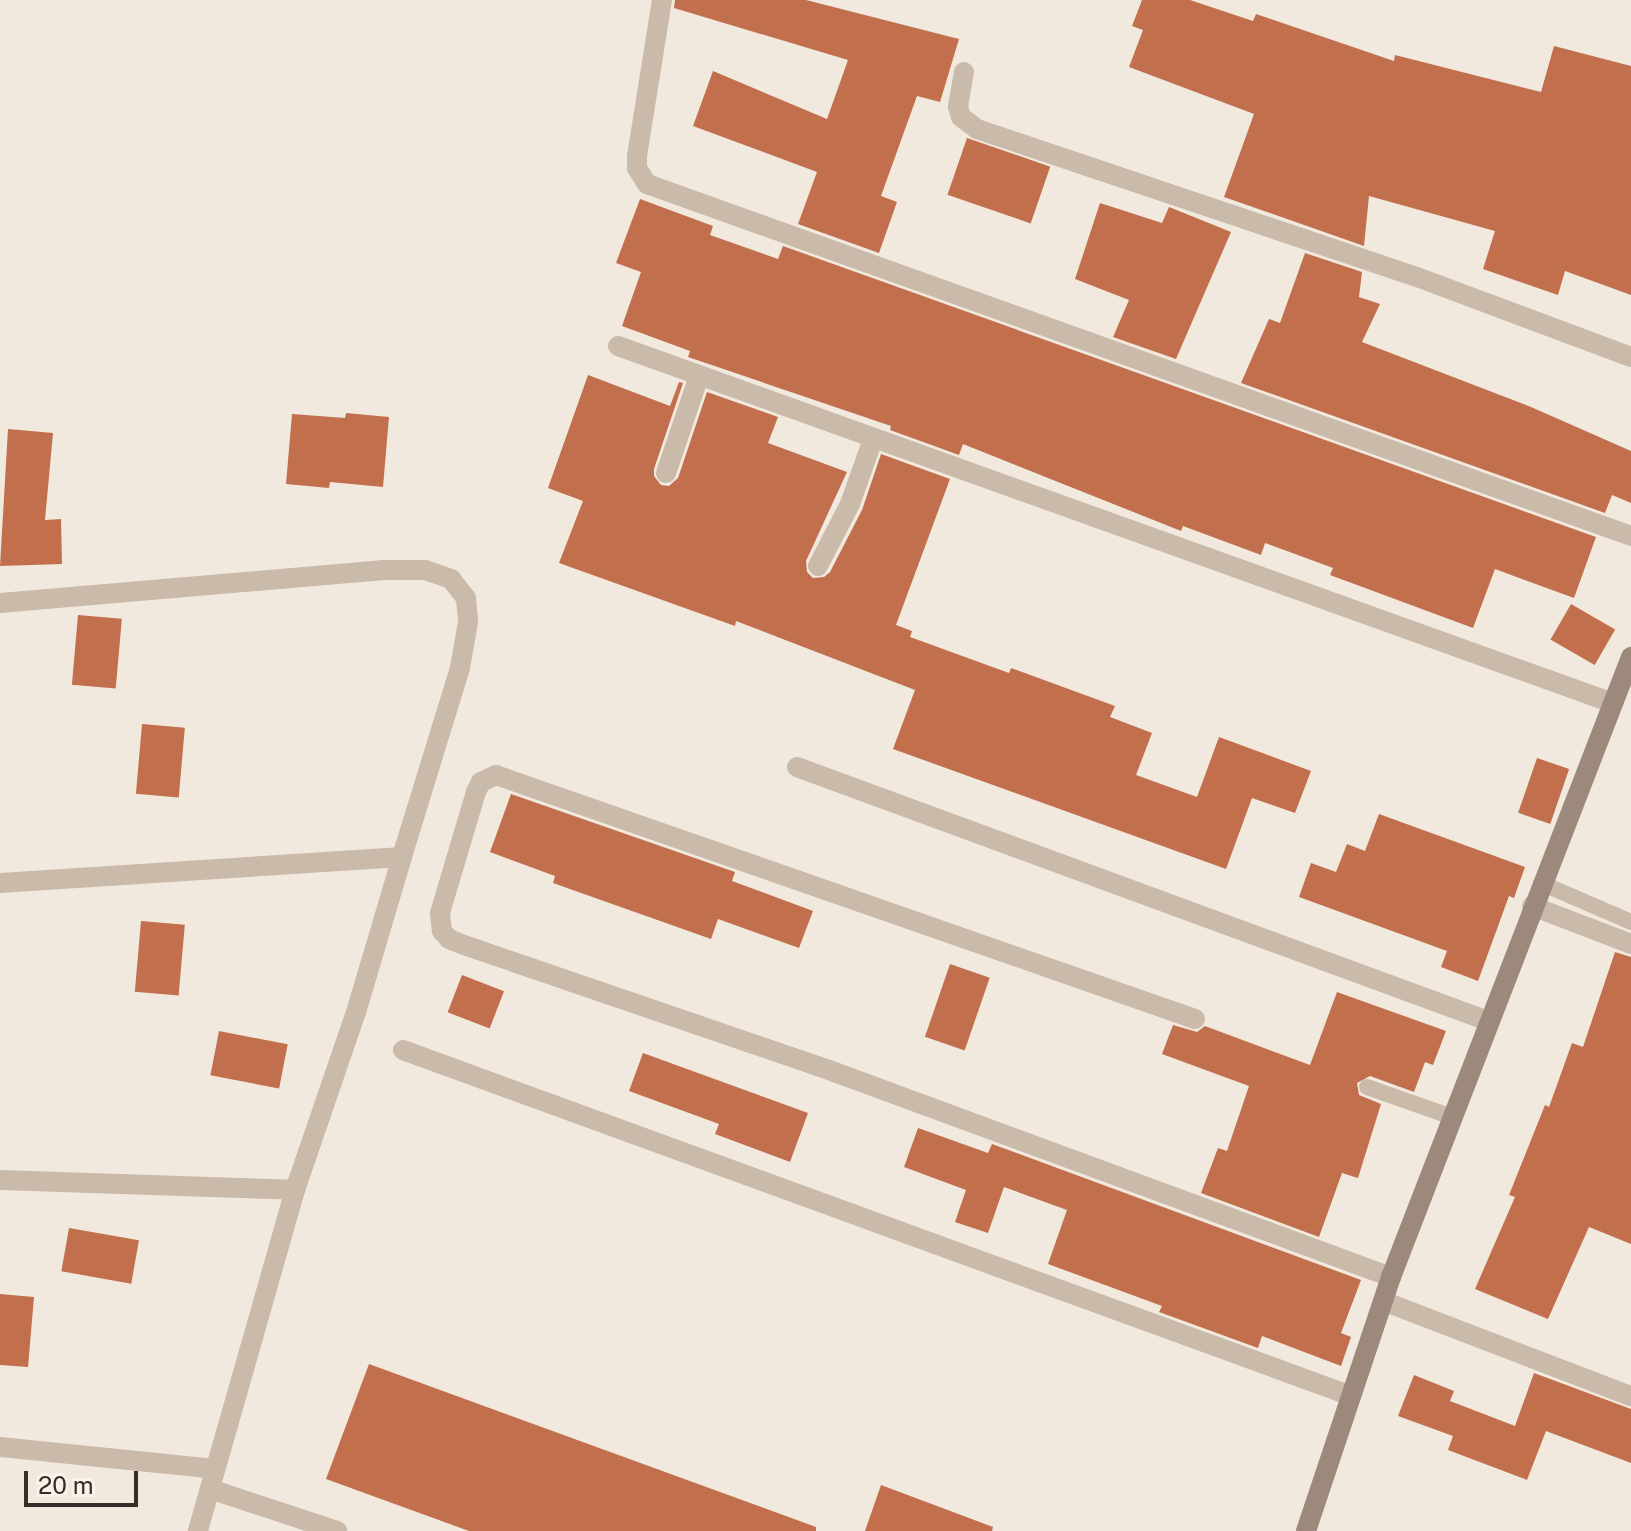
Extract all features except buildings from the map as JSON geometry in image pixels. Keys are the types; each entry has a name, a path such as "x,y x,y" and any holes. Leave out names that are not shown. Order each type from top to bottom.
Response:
{"street":[{"path":"662,0 639,141 637,168 647,184 1631,536"},
{"path":"964,72 958,106 961,117 977,129 1417,277 1631,357"},
{"path":"618,346 1613,703"},
{"path":"666,473 699,376"},
{"path":"818,566 850,504 873,439"},
{"path":"0,603 382,570 425,570 451,579 466,598 468,622 460,668 356,1012 295,1190 198,1531"},
{"path":"1306,1531 1391,1277 1532,906 1631,657"},
{"path":"797,767 1488,1021"},
{"path":"1195,1019 496,775 481,782 476,792 440,913 442,931 449,939 464,945 843,1075 1391,1277"},
{"path":"0,883 402,857"},
{"path":"1532,906 1631,944"},
{"path":"403,1050 1349,1395"},
{"path":"0,1180 295,1190"},
{"path":"1383,1301 1631,1396"},
{"path":"0,1447 212,1479 337,1531"}],"lane":[{"path":"1541,883 1631,922"},
{"path":"1367,1087 1452,1117"}]}
